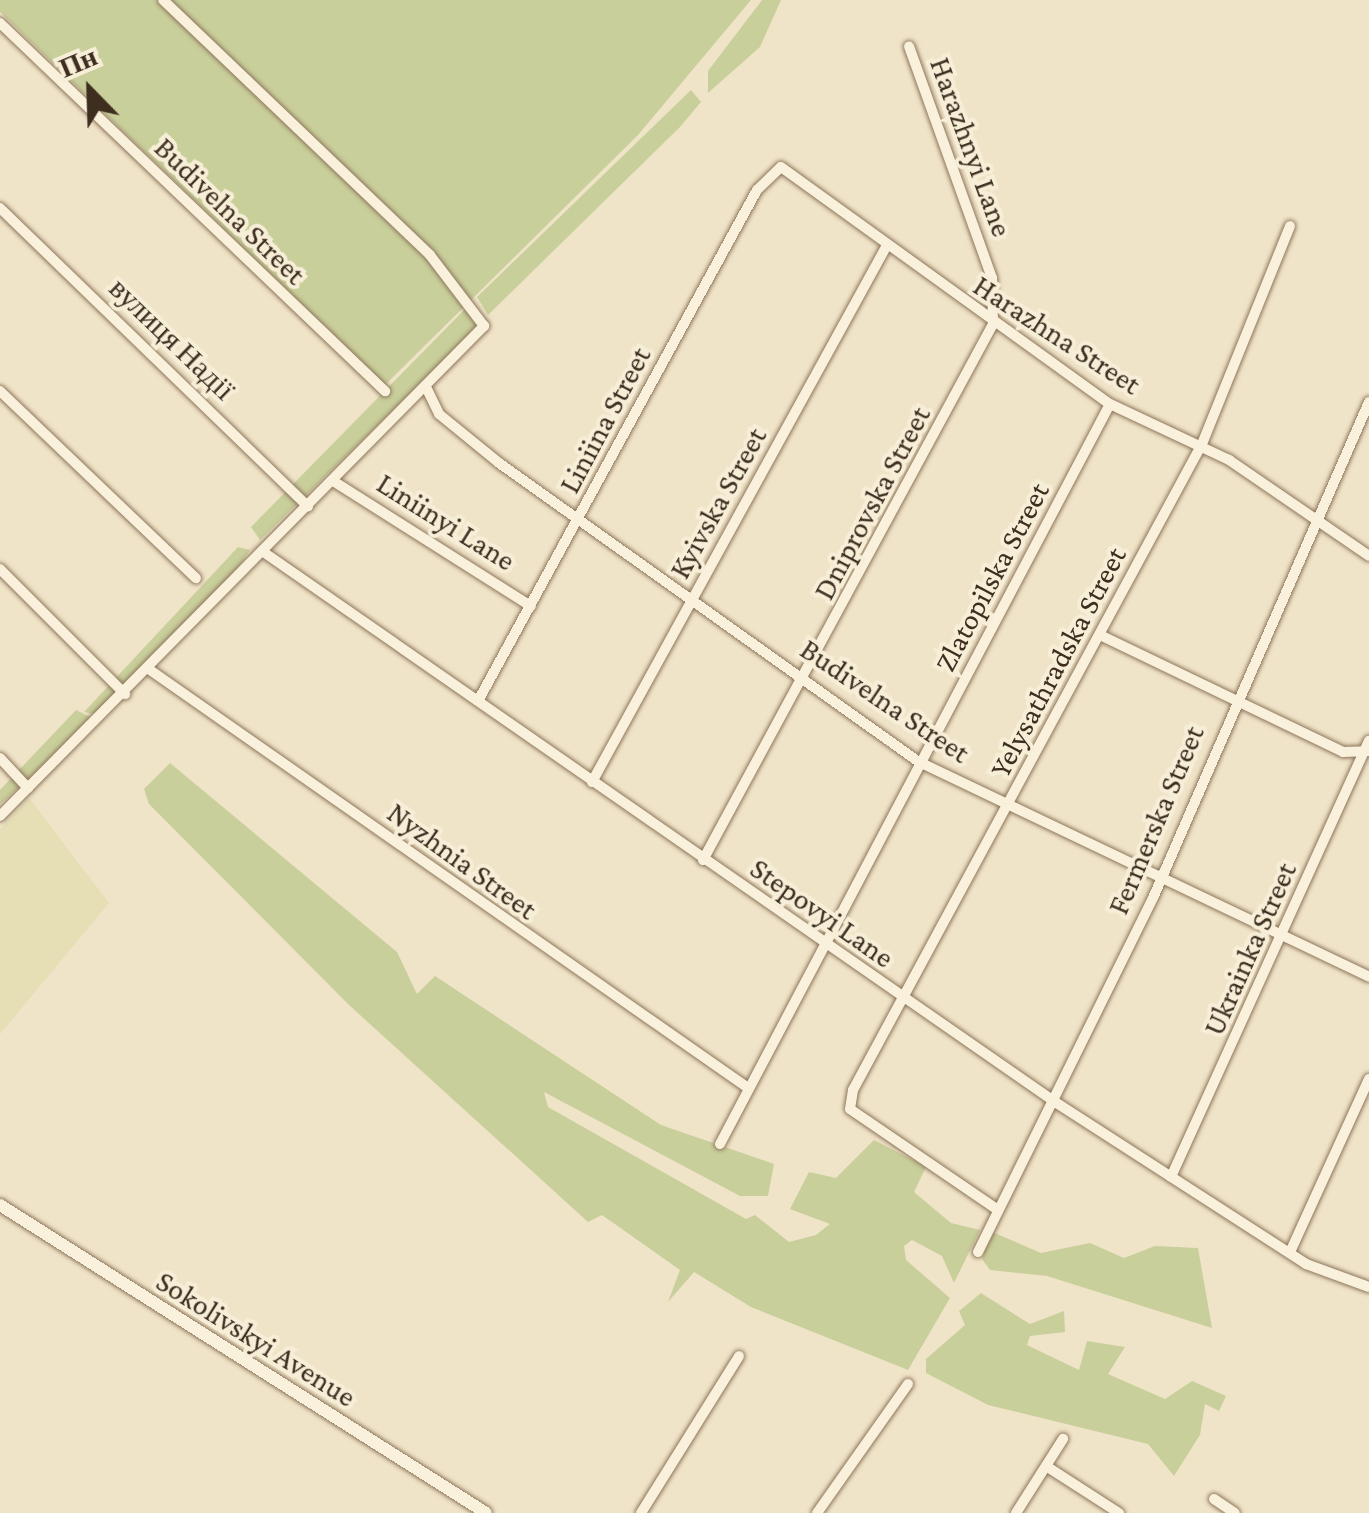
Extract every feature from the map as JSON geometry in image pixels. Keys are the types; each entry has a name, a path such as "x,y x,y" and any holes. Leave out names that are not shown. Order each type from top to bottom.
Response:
{"street":[{"path":"0,816 150,670 426,386 484,316 163,0"},
{"name":"Budivelna Street","path":"0,23 385,390"},
{"name":"Harazhnyi Lane","path":"909,46 992,278 994,324"},
{"name":"Harazhna Street","path":"781,168 1110,404 1202,444 1369,556"},
{"name":"Liniina Street","path":"478,701 757,190 781,168"},
{"name":"вулиця Надії","path":"0,208 308,506"},
{"name":"Yelysathradska Street","path":"998,1210 850,1108 900,999 1010,810 1202,444 1290,226"},
{"name":"Kyivska Street","path":"592,782 886,246"},
{"name":"Dniprovska Street","path":"703,860 806,679 994,324"},
{"name":"Budivelna Street","path":"426,386 440,414 579,520 919,762 1154,879 1369,977"},
{"path":"0,391 196,578"},
{"name":"Fermerska Street","path":"978,1252 1055,1102 1369,402"},
{"name":"Zlatopilska Street","path":"720,1144 1110,404"},
{"name":"Liniinyi Lane","path":"333,481 532,606"},
{"name":"Stepovyi Lane","path":"262,551 900,999 1171,1177 1291,1250 1369,1287"},
{"path":"0,569 125,694"},
{"path":"1100,635 1235,702 1366,752"},
{"name":"Nyzhnia Street","path":"150,670 748,1088"},
{"name":"Ukrainka Street","path":"1171,1177 1369,740"},
{"path":"0,758 28,788"},
{"path":"1291,1250 1369,1079"},
{"name":"Sokolivskyi Avenue","path":"0,1205 486,1513"},
{"path":"641,1513 740,1356"},
{"path":"817,1513 908,1384"},
{"path":"1016,1513 1063,1439"},
{"path":"1046,1466 1119,1513"},
{"path":"1214,1498 1235,1513"}],"shaded area":[{"path":"29,798 109,903 0,1034 0,829"}],"green space":[{"path":"0,0 751,0 638,135 385,385 0,12"},
{"path":"762,0 781,0 760,47 708,93 708,71"},
{"path":"691,90 701,102 680,127 488,315 477,297"},
{"path":"468,306 477,325 469,336 260,540 251,527"},
{"path":"238,547 250,550 230,579 100,715 84,712"},
{"path":"76,710 90,717 75,737 0,804 0,790"},
{"path":"170,763 397,952 417,994 435,976 661,1125 774,1164 768,1196 740,1196 544,1092 548,1107 746,1219 755,1215 789,1242 816,1235 830,1224 790,1209 809,1172 836,1178 874,1140 926,1167 914,1192 951,1223 980,1230 954,1283 942,1256 912,1240 904,1246 906,1260 950,1298 908,1370 751,1307 694,1272 668,1302 680,1270 602,1215 588,1222 349,1005 149,804 144,789"},
{"path":"990,1231 1041,1253 1090,1243 1124,1258 1155,1246 1198,1248 1212,1328 1047,1276 990,1270 982,1259"},
{"path":"981,1293 1030,1324 1064,1311 1065,1332 1030,1336 1027,1345 1079,1370 1087,1341 1125,1347 1108,1374 1165,1399 1192,1381 1226,1396 1219,1411 1205,1404 1200,1435 1174,1476 1148,1444 988,1405 926,1373 926,1359 965,1325 959,1311"}]}
